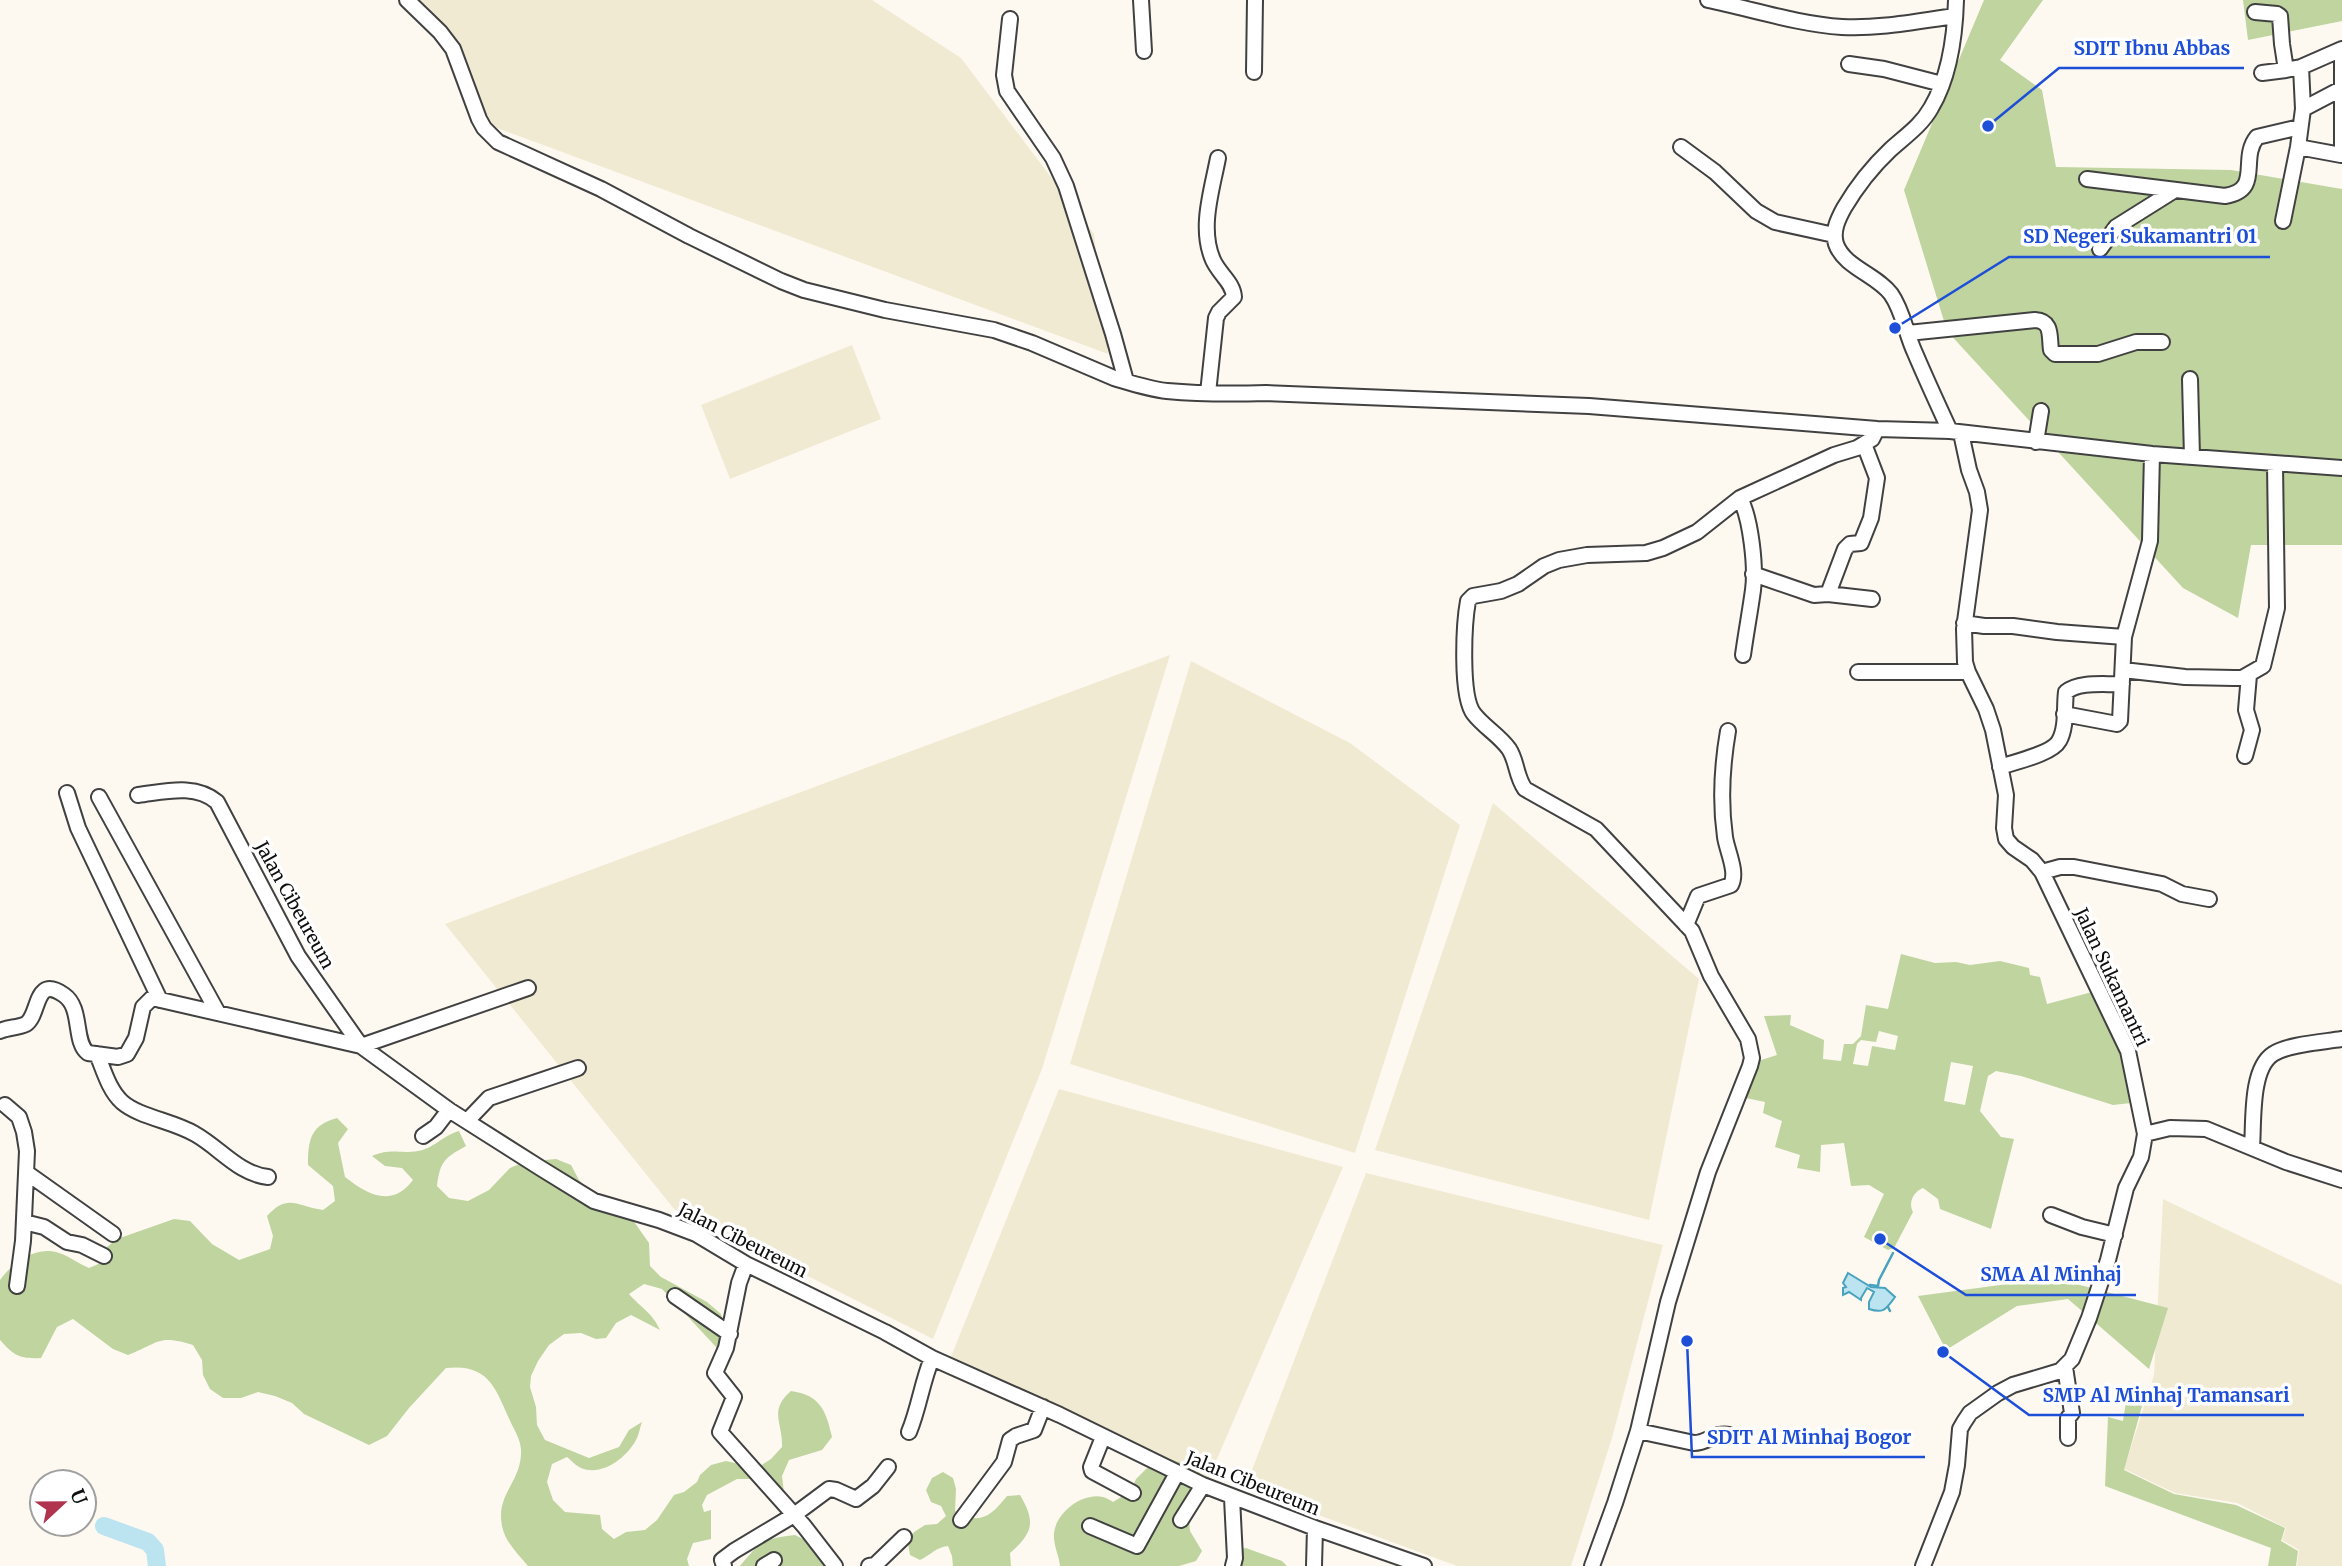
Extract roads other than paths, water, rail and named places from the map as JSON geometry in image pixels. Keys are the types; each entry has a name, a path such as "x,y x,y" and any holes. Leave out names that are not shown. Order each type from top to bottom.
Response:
{"street":[{"path":"407,0 448,40 458,58 479,119 484,128 499,142 804,290 885,310 994,330 1126,381 1164,390 1208,393 1589,406 1877,429 1955,432 2151,454 2342,468"},
{"path":"1140,0 1144,51"},
{"path":"1254,72 1255,0"},
{"path":"1708,0 1840,27 1887,26 1955,16"},
{"path":"1681,147 1715,172 1756,211 1774,222 1834,235 1838,219 1860,182 1924,119 1938,96 1952,48 1956,0"},
{"path":"2255,12 2280,16 2286,70"},
{"path":"1010,19 1004,75 1007,92 1053,158 1066,186 1126,381"},
{"path":"2262,73 2301,67 2342,51 2341,155 2298,147"},
{"path":"1849,64 1884,69 1942,83"},
{"path":"2283,221 2303,109 2301,67"},
{"path":"2303,109 2341,89"},
{"path":"2087,179 2225,196 2240,193 2247,183 2251,147 2257,137 2300,127"},
{"path":"1208,393 1216,318 1234,297 1233,289 1214,263 1207,242 1207,218 1218,158"},
{"path":"2100,249 2116,226 2175,190"},
{"name":"Jalan Sukamantri","path":"1834,235 1842,254 1891,294 1914,352 1955,432 1978,492 1980,510 1964,623 1964,653 1968,672 1990,719 2006,795 2004,828 2007,839 2042,872 2128,1051 2146,1134 2140,1157 2126,1188 2115,1235 2089,1318 2072,1359 2065,1367"},
{"path":"1908,333 2040,320 2049,329 2050,346 2056,354 2098,354 2136,342 2162,342"},
{"path":"2190,379 2192,457"},
{"path":"2036,442 2041,411"},
{"path":"1592,1566 1638,1431 1668,1302 1708,1172 1752,1058 1748,1039 1711,976 1697,938 1596,829 1525,789 1513,756 1471,711 1466,683 1467,604 1473,596 1501,591 1518,584 1544,566 1559,560 1587,555 1646,553 1663,548 1697,532 1741,498 1834,455 1857,448 1872,439 1877,429"},
{"path":"1828,594 1845,549 1850,544 1861,543 1871,518 1877,478 1864,444"},
{"path":"2064,715 2118,723 2123,677 2123,637 2150,541 2151,454"},
{"path":"2000,767 2054,747 2061,737 2066,692 2069,689 2123,677 2234,678 2249,675 2263,666 2276,619 2275,465"},
{"path":"1741,498 1747,522 1753,574 1743,655"},
{"path":"1753,574 1814,596 1828,594 1872,599"},
{"path":"1964,623 1984,626 2013,625 2044,631 2123,637"},
{"path":"1858,672 1968,672"},
{"path":"2245,756 2252,730 2246,710 2249,675"},
{"path":"1686,925 1698,897 1731,885 1734,877 1725,837 1722,790 1728,731"},
{"name":"Jalan Cibeureum","path":"138,795 182,790 205,794 216,802 298,956 361,1046 449,1110 594,1201 679,1226 746,1264 933,1358 1043,1407 1232,1498 1424,1566"},
{"path":"67,793 78,828 160,1000"},
{"path":"99,797 218,1013"},
{"path":"2042,872 2060,867 2074,867 2162,884 2182,894 2208,899"},
{"path":"0,1031 28,1022 37,999 41,993 49,990 57,991 68,998 74,1007 85,1051 97,1054 127,1054 136,1038 145,1002 152,998 361,1046 528,988"},
{"path":"2252,1147 2256,1084 2259,1073 2271,1055 2285,1049 2342,1039"},
{"path":"97,1054 114,1093 134,1111 194,1132 245,1172 268,1177"},
{"path":"467,1121 489,1098 578,1068"},
{"path":"2,1103 19,1117 24,1132 27,1173 17,1286"},
{"path":"423,1136 436,1127 449,1110"},
{"path":"2146,1134 2170,1128 2206,1129 2286,1162 2342,1180"},
{"path":"27,1173 113,1234"},
{"path":"2051,1215 2082,1227 2115,1235"},
{"path":"24,1222 44,1227 67,1242 82,1245 104,1256"},
{"path":"746,1264 739,1283 730,1334 715,1373 734,1397 720,1432 794,1515 835,1566"},
{"path":"676,1296 730,1334"},
{"path":"908,1432 920,1405 923,1384 933,1358"},
{"path":"1923,1566 1952,1492 1960,1429 1970,1413 2013,1385 2051,1375 2065,1367 2072,1413 2068,1418 2068,1438"},
{"path":"961,1520 1004,1462 1010,1440 1034,1430 1043,1407"},
{"path":"1638,1431 1694,1443 1721,1434 1730,1435"},
{"path":"1103,1437 1091,1467 1092,1471 1133,1493"},
{"path":"723,1566 722,1560 734,1551 794,1515 831,1488 856,1499 873,1486 888,1467"},
{"path":"1090,1526 1135,1551 1177,1473"},
{"path":"1181,1520 1203,1485"},
{"path":"1232,1498 1235,1558 1233,1566"},
{"path":"1314,1566 1315,1528"},
{"path":"869,1566 875,1565 904,1537"}],"water":[{"path":"1848,1273 1871,1287 1885,1288 1895,1297 1884,1309 1869,1309 1874,1292 1867,1288 1861,1300 1849,1292 1843,1295 1843,1288 1846,1287 1843,1283"}],"waterway":[{"path":"1870,1285 1878,1286 1893,1253"},
{"path":"1888,1307 1890,1311"},
{"path":"104,1526 148,1542 155,1550 157,1566"}],"place":[{"name":"SDIT Ibnu Abbas","path":"1988,126"},
{"name":"SD Negeri Sukamantri 01","path":"1895,328"},
{"name":"SMA Al Minhaj","path":"1880,1239"},
{"name":"SDIT Al Minhaj Bogor","path":"1687,1341"},
{"name":"SMP Al Minhaj Tamansari","path":"1943,1352"}]}
